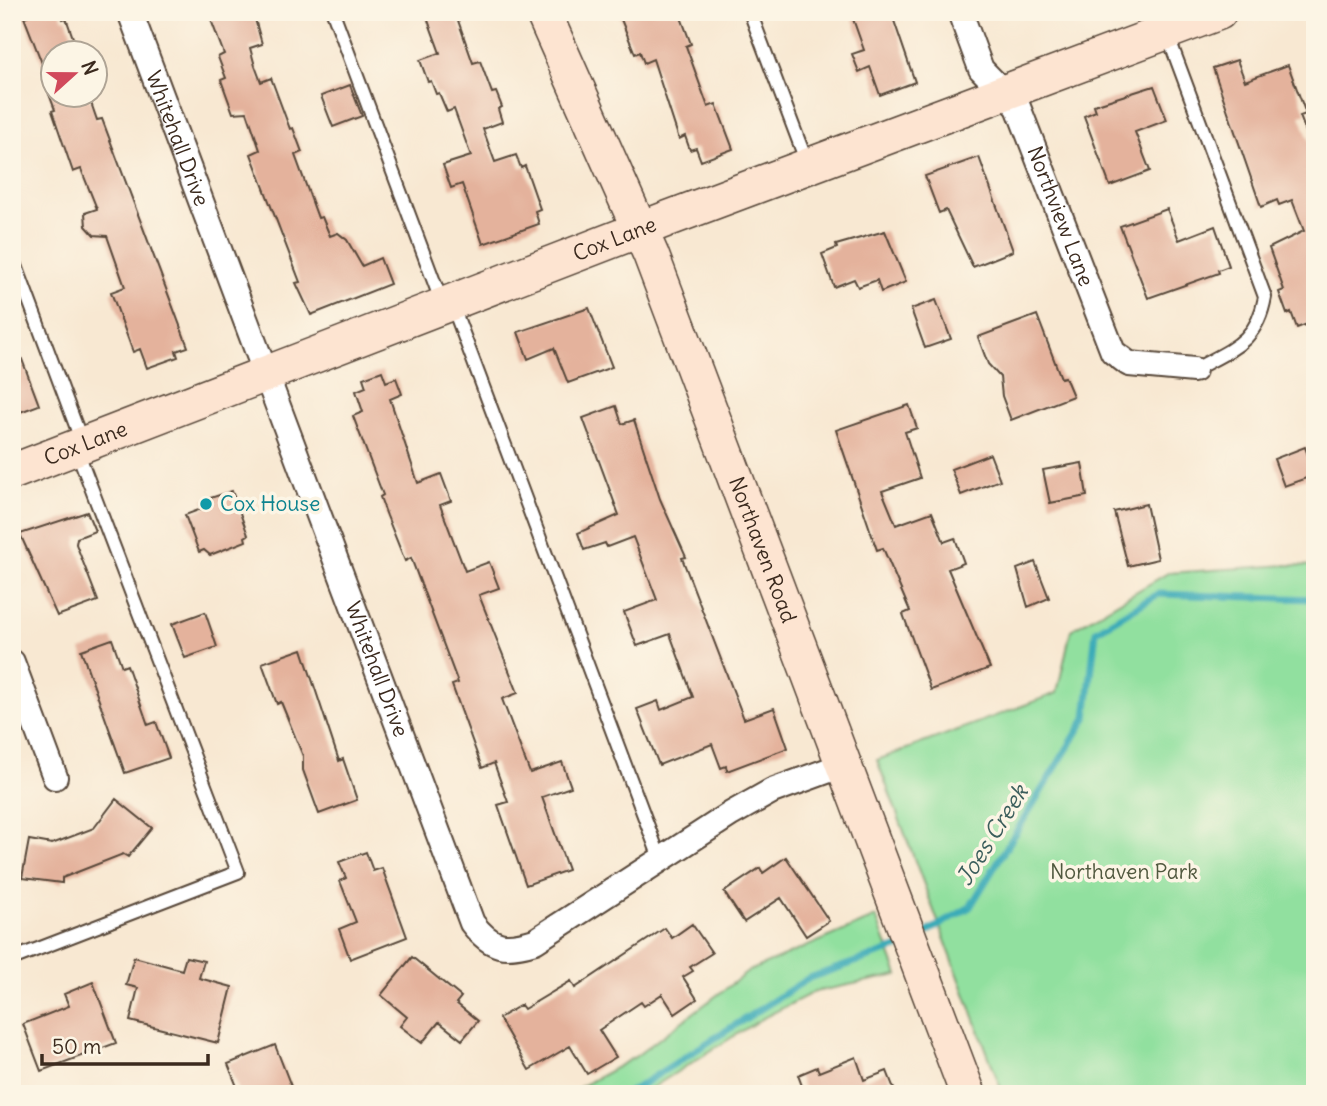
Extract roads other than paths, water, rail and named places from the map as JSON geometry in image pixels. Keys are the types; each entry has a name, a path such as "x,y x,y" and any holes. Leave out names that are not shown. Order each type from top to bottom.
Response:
{"street":[{"name":"Whitehall Drive","path":"130,12 472,923 483,937 496,945 512,948 535,941 731,814 772,791 843,765"},
{"name":"Northaven Road","path":"543,12 641,229 968,1094"},
{"name":"Northview Lane","path":"960,12 981,68 1018,107 1113,352 1129,364 1194,370"},
{"name":"Cox Lane","path":"12,472 641,229 1004,93 1163,22 1219,12"},
{"path":"12,662 55,777"}],"lane":[{"path":"332,12 448,305 661,860"},
{"path":"750,12 808,168"},
{"path":"1163,22 1265,297 1261,320 1245,340 1194,370"},
{"path":"12,255 238,872 12,959"}],"waterway":[{"name":"Joes Creek","path":"919,937 970,907 1086,718 1096,631 1158,594 1315,599"},
{"name":"Joes Creek","path":"627,1094 809,978 902,946"}],"place":[{"name":"Cox House","path":"206,504"}],"park label":[{"name":"Northaven Park","path":"1124,872"}]}
